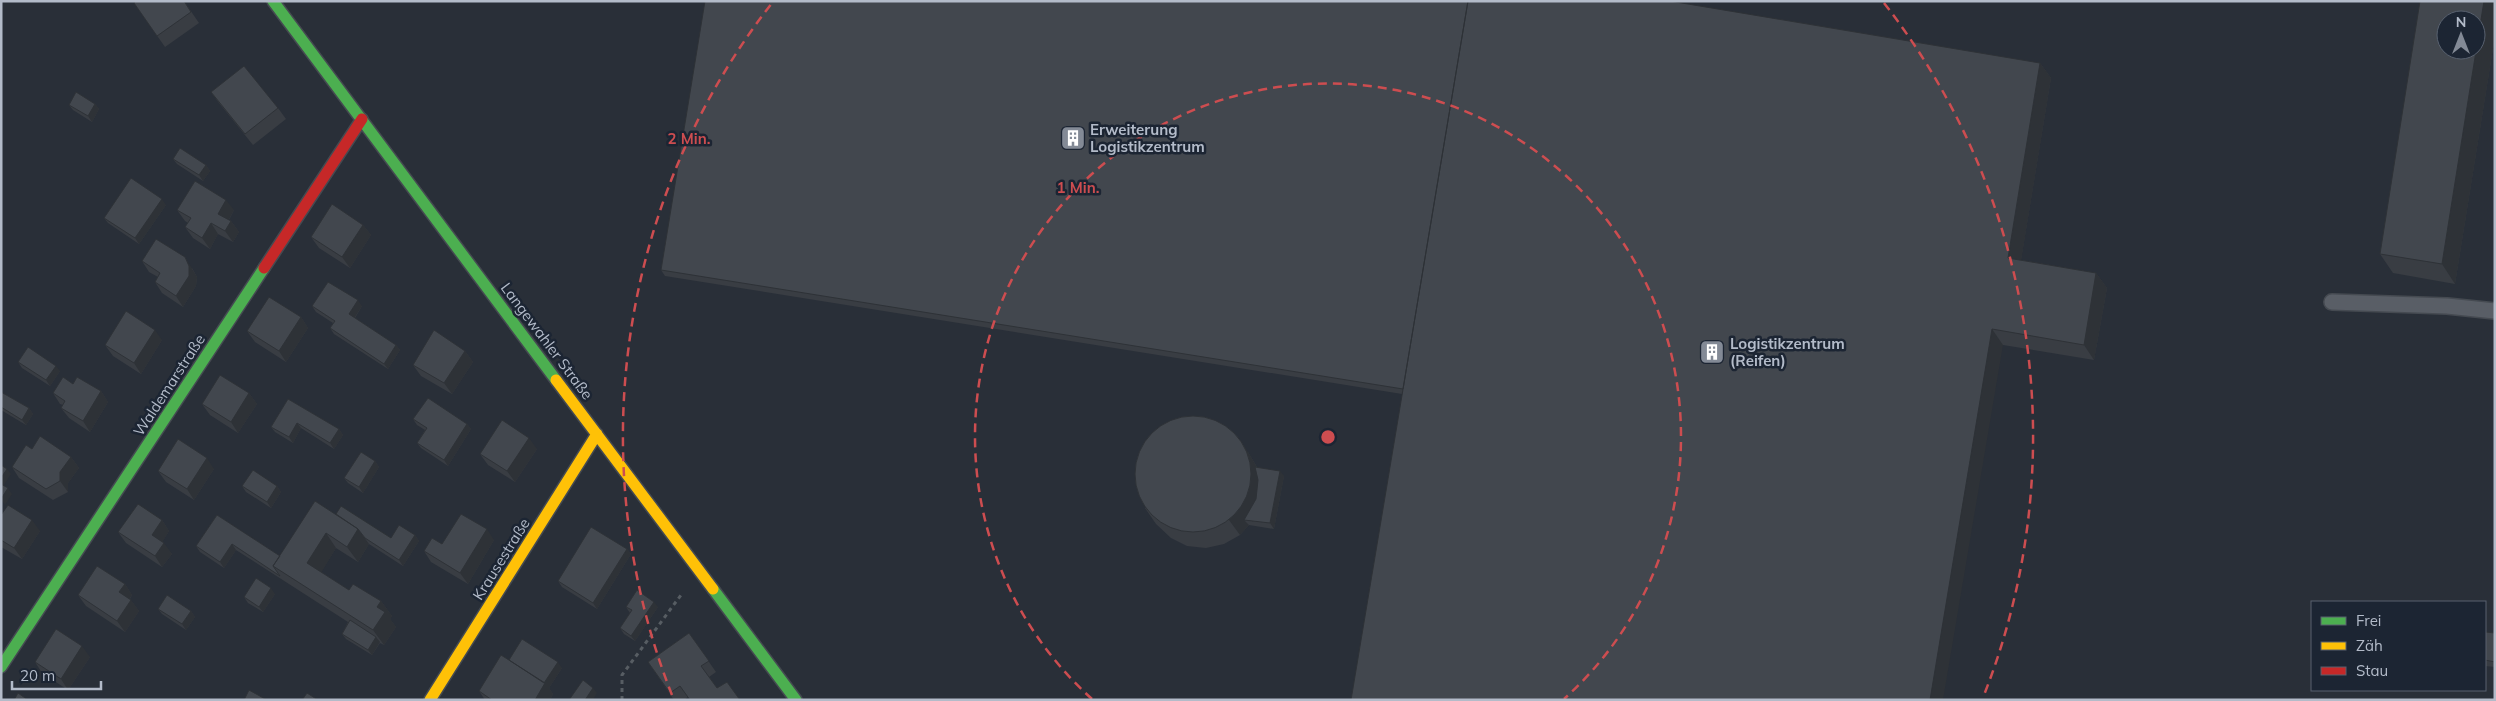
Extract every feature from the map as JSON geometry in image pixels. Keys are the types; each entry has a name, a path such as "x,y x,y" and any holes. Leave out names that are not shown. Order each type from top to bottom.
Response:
{"street":[{"name":"Langewahler Straße","path":"273,1 796,700"},
{"name":"Waldemarstraße","path":"1,668 362,119"},
{"name":"Krausestraße","path":"430,700 597,434"}],"lane":[{"path":"2332,302 2448,306 2495,311"}],"path":[{"path":"622,700 622,675 699,570"}],"building":[{"path":"136,1 184,1 191,12 157,36 134,3"},
{"name":"Erweiterung Logistikzentrum","path":"705,1 1468,1 1403,389 661,270"},
{"name":"Logistikzentrum (Reifen)","path":"1468,1 1670,1 2040,63 2008,258 2096,273 2084,345 1992,329 1930,700 1351,700"},
{"path":"2420,1 2484,1 2483,10 2436,10 2436,60 2475,60 2442,264 2380,254"},
{"path":"244,66 278,108 245,134 211,92"},
{"path":"76,92 95,104 88,116 69,105"},
{"path":"180,148 206,165 199,175 173,159"},
{"path":"131,178 162,199 135,238 104,218"},
{"path":"195,181 226,200 218,214 231,221 225,231 211,223 202,238 185,227 191,218 177,210"},
{"path":"332,204 363,225 342,257 311,237"},
{"path":"156,239 185,257 189,266 189,276 176,296 155,282 160,273 142,261"},
{"path":"328,282 358,300 349,314 396,345 384,364 330,328 335,321 312,306"},
{"path":"269,297 301,317 279,351 247,331"},
{"path":"126,311 155,330 134,363 105,345"},
{"path":"434,330 465,351 444,383 413,365"},
{"path":"28,347 56,366 46,380 18,362"},
{"path":"220,375 249,393 231,422 202,404"},
{"path":"63,377 73,384 77,377 101,391 83,421 61,408 65,401 53,393"},
{"path":"1,392 29,408 22,420 1,407"},
{"path":"428,398 467,424 444,460 417,443 427,428 413,419"},
{"path":"288,399 339,429 330,443 297,423 289,437 271,427"},
{"path":"1193,416 1215,421 1234,433 1246,452 1251,474 1246,496 1234,515 1215,527 1193,532 1171,527 1152,515 1140,496 1135,474 1140,452 1152,433 1171,421"},
{"path":"502,420 529,438 507,471 480,454"},
{"path":"40,436 71,457 60,472 60,481 46,489 12,467 26,445 32,449"},
{"path":"178,439 207,458 187,489 158,471"},
{"path":"361,452 375,461 359,487 344,478"},
{"path":"1,465 7,469 1,478"},
{"path":"1255,467 1280,471 1270,523 1244,520 1256,499 1258,480"},
{"path":"253,470 277,486 267,502 242,486"},
{"path":"1,484 8,488 1,499"},
{"path":"315,501 358,529 347,547 326,533 307,563 349,590 353,584 381,601 377,607 385,612 373,630 273,566"},
{"path":"138,504 162,520 152,535 164,543 155,556 118,532"},
{"path":"8,505 32,520 14,548 1,540 1,515"},
{"path":"341,506 391,538 399,525 415,535 399,560 365,538 358,529 336,514"},
{"path":"461,514 487,529 460,573 424,551 432,538 442,544"},
{"path":"217,515 280,556 273,566 280,576 232,544 220,562 196,546"},
{"path":"591,527 627,549 593,603 558,581"},
{"path":"97,566 125,584 119,592 131,600 117,621 78,595"},
{"path":"256,578 271,588 259,607 244,597"},
{"path":"637,590 654,602 631,636 620,628 632,610 626,607"},
{"path":"167,595 191,611 182,624 158,609"},
{"path":"350,620 376,637 368,650 342,634"},
{"path":"56,629 82,646 61,679 35,662"},
{"path":"2486,632 2495,633 2495,662 2486,660"},
{"path":"689,633 709,661 701,666 717,688 727,682 740,700 690,700 680,686 670,693 648,662"},
{"path":"522,639 558,662 544,683 509,660"},
{"path":"501,655 545,683 535,700 492,700 479,691"},
{"path":"583,680 593,688 585,700 569,700"},
{"path":"249,690 267,700 244,700"},
{"path":"18,693 28,700 14,700"},
{"path":"307,693 318,700 302,700"}],"traffic: fast":[{"path":"273,1 556,380"},
{"path":"1,667 264,268"},
{"path":"713,589 796,700"}],"traffic: slow":[{"path":"556,380 713,589"},
{"path":"430,700 597,434"}],"traffic: jam":[{"path":"264,268 362,119"}],"place":[{"name":"Erweiterung Logistikzentrum","path":"1073,138"},
{"name":"Logistikzentrum (Reifen)","path":"1712,352"}]}
